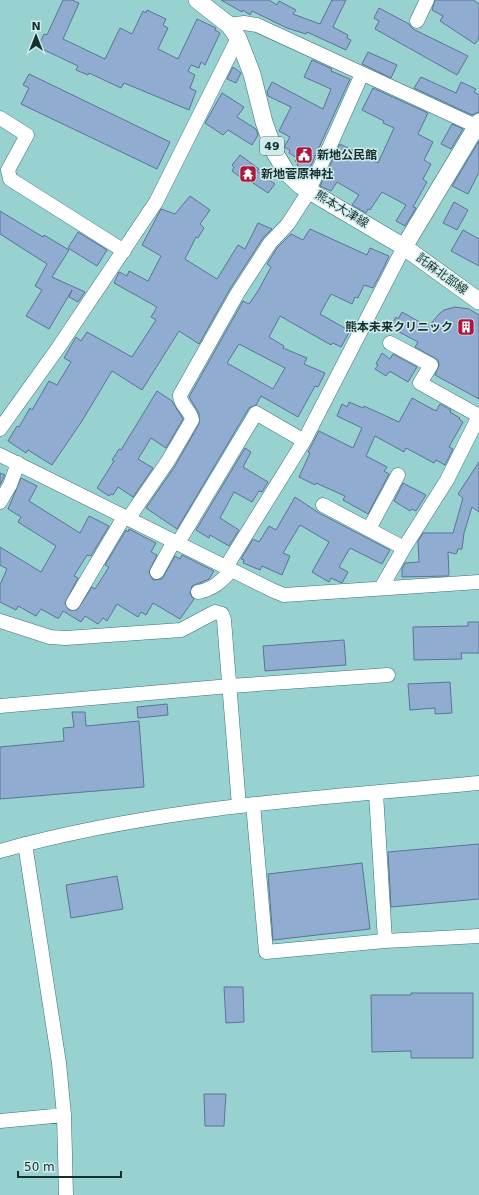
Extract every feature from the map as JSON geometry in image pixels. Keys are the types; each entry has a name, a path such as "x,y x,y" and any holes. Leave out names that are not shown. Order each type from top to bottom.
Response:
{"main road":[{"path":"196,0 233,32"},
{"name":"熊本大津線","path":"233,32 252,74 264,122 275,154 287,173 308,190 404,247"},
{"path":"404,247 478,124"},
{"name":"託麻北部線","path":"404,247 479,301"}],"street":[{"path":"417,20 427,0"},
{"path":"0,430 58,348 156,202 233,32 244,23 257,25 362,74 478,124"},
{"path":"73,603 126,518 168,460 192,420 192,415 180,401 180,395 186,382 237,294 270,243 288,224 308,190 329,148 362,74"},
{"path":"0,118 27,135 8,170 10,179 124,251"},
{"path":"198,592 208,590 217,585 229,569 304,441 404,247"},
{"path":"381,588 404,548 447,480 479,416 420,384 431,365 390,343"},
{"path":"157,572 256,413 304,441"},
{"path":"0,455 284,595 479,582"},
{"path":"0,502 10,485 18,463"},
{"path":"369,529 398,475"},
{"path":"323,505 404,548"},
{"path":"0,621 50,637 66,638 181,630 215,612 222,614 224,620 230,686 239,806"},
{"path":"0,706 230,686 388,675"},
{"path":"0,852 25,844 125,823 239,806 479,783"},
{"path":"376,792 385,941"},
{"path":"253,804 266,952 385,941 479,936"},
{"path":"25,844 59,1063 64,1115 66,1195"},
{"path":"0,1121 64,1115"}],"building":[{"path":"63,0 72,0 79,3 63,39 105,59 120,28 132,34 143,11 146,13 147,10 166,19 163,25 168,28 158,49 178,59 197,19 216,28 215,30 220,33 205,65 201,62 199,68 191,65 188,71 195,75 190,88 196,91 189,110 124,83 121,88 89,73 88,75 76,70 78,66 38,47 44,34 47,35"},
{"path":"221,0 269,0 277,5 279,1 296,10 293,14 320,24 332,0 346,0 333,27 348,35 347,38 351,40 346,50 307,32 306,34 287,28 252,11 250,15 243,10 242,12"},
{"path":"435,0 473,0 479,4 479,38 475,44 440,21 443,16 432,10"},
{"path":"379,8 409,24 413,29 468,56 457,75 375,29 379,21 374,18"},
{"path":"368,52 397,65 391,78 362,64"},
{"path":"312,60 332,69 331,71 350,79 308,172 297,165 298,163 295,161 297,158 289,153 290,150 284,147 290,137 279,131 291,107 268,96 267,92 272,82 323,109 331,89 304,77"},
{"path":"233,67 241,73 236,83 227,79"},
{"path":"29,74 170,142 157,169 21,104 29,88 23,85"},
{"path":"421,77 456,93 461,82 476,89 474,92 479,95 479,112 472,115 414,88"},
{"path":"373,88 428,113 418,134 433,142 424,160 431,164 423,179 427,182 413,207 416,208 405,226 396,221 406,205 382,192 370,210 368,209 366,213 352,205 359,195 337,182 331,191 320,186 340,144 378,163 394,128 362,110"},
{"path":"222,93 244,107 237,117 256,129 258,135 252,145 228,130 223,135 205,123"},
{"path":"452,124 463,129 451,149 441,144"},
{"path":"479,141 479,172 468,194 452,186"},
{"name":"新地菅原神社","path":"240,155 259,169 257,171 275,184 268,193 250,181 248,183 232,171 234,167 232,165"},
{"path":"190,196 210,210 200,224 204,228 198,238 196,237 185,259 217,279 238,245 245,249 258,223 272,229 263,238 230,289 199,344 179,331 142,390 112,371 82,421 52,465 28,450 26,453 8,441 17,426 19,427 30,408 32,410 49,381 57,385 71,362 64,358 76,337 81,341 87,332 132,357 156,320 151,317 157,307 114,283 119,272 127,276 129,271 148,281 161,256 142,245 161,209 175,214"},
{"path":"454,202 468,210 457,230 443,223"},
{"path":"0,211 43,237 44,235 69,250 52,277 85,292 78,302 69,297 72,290 49,329 26,316 42,290 35,286 47,264 0,234"},
{"path":"310,229 367,255 370,248 389,256 373,288 364,285 358,298 355,297 352,304 331,294 320,314 350,331 341,347 333,343 331,345 280,316 269,337 284,346 283,348 307,358 304,364 325,373 318,387 315,386 298,417 261,396 256,405 249,408 177,529 146,508 175,466 199,424 199,413 189,397 243,301 249,304 258,291 271,267 267,264 277,248 291,234 303,240","holes":["239,344 285,368 273,389 227,363"]},
{"path":"463,230 479,239 479,266 451,251"},
{"path":"78,232 107,250 97,266 68,248"},
{"path":"455,307 469,309 479,315 479,399 435,375 439,365 438,360 415,347 418,342 390,327 396,317 398,319 402,312 425,325 426,323 430,325 444,310"},
{"path":"382,353 390,359 393,354 417,367 408,382 391,372 389,372 386,376 375,369"},
{"path":"157,391 172,401 183,419 166,448 151,438 138,459 153,468 133,497 118,487 113,495 111,494 109,496 97,488 114,461 112,460 119,449 121,450"},
{"path":"412,398 436,411 440,404 451,410 450,412 460,418 459,419 463,422 449,447 453,449 445,465 436,460 434,463 406,448 404,452 375,436 366,456 387,467 384,471 389,474 368,514 343,500 345,496 316,483 315,485 299,477 310,453 308,452 319,431 353,448 362,428 337,416 342,404 347,407 349,402 363,408 364,406 399,422"},
{"path":"245,448 251,452 243,467 268,482 262,492 259,491 252,502 234,492 220,518 239,530 229,546 210,535 209,538 196,530"},
{"path":"479,462 479,512 472,507 464,533 462,549 458,549 456,554 448,552 448,576 402,577 402,569 405,563 419,562 418,541 423,533 453,533 463,498 458,494"},
{"path":"0,473 5,475 0,485"},
{"path":"21,478 37,486 29,501 80,533 89,516 109,526 91,556 87,555 74,576 78,578 65,603 69,610 77,610 92,587 95,589 109,567 105,565 126,530 128,532 129,529 156,543 151,552 157,555 149,572 153,580 162,579 175,556 180,559 182,555 214,571 209,579 192,586 190,594 194,599 180,619 153,603 146,615 141,612 138,617 117,604 107,621 103,618 98,624 85,616 81,622 63,611 59,618 57,618 41,609 36,616 18,606 16,610 0,602 0,585 7,569 0,565 0,547 41,572 56,546 18,522 21,517 8,509"},
{"path":"403,483 426,495 416,511 412,509 410,511 394,501"},
{"path":"295,497 319,513 390,550 382,564 350,548 339,567 348,572 342,583 331,578 329,582 312,572 329,542 300,525 283,553 290,556 282,575 262,566 260,570 243,563 244,560 241,559 253,539 259,542 269,526 276,530"},
{"path":"468,622 479,622 479,653 461,653 462,659 414,660 413,627 468,626"},
{"path":"344,640 346,665 265,671 263,646"},
{"path":"450,682 452,713 435,714 435,708 410,710 408,684"},
{"path":"167,704 168,715 138,718 137,707"},
{"path":"72,712 85,712 86,726 139,721 144,787 0,799 0,747 64,741 63,728 74,727"},
{"path":"479,844 479,899 391,907 388,852"},
{"path":"362,863 370,929 273,940 268,874"},
{"path":"117,876 123,909 71,918 66,885"},
{"path":"224,987 243,987 244,1022 226,1023"},
{"path":"411,993 473,993 473,1058 411,1058 411,1051 372,1052 371,995 411,995"},
{"path":"204,1094 226,1094 224,1126 205,1126"}],"place":[{"name":"新地公民館","path":"304,155"},
{"name":"新地菅原神社","path":"248,174"},
{"name":"熊本未来クリニック","path":"466,327"}]}
